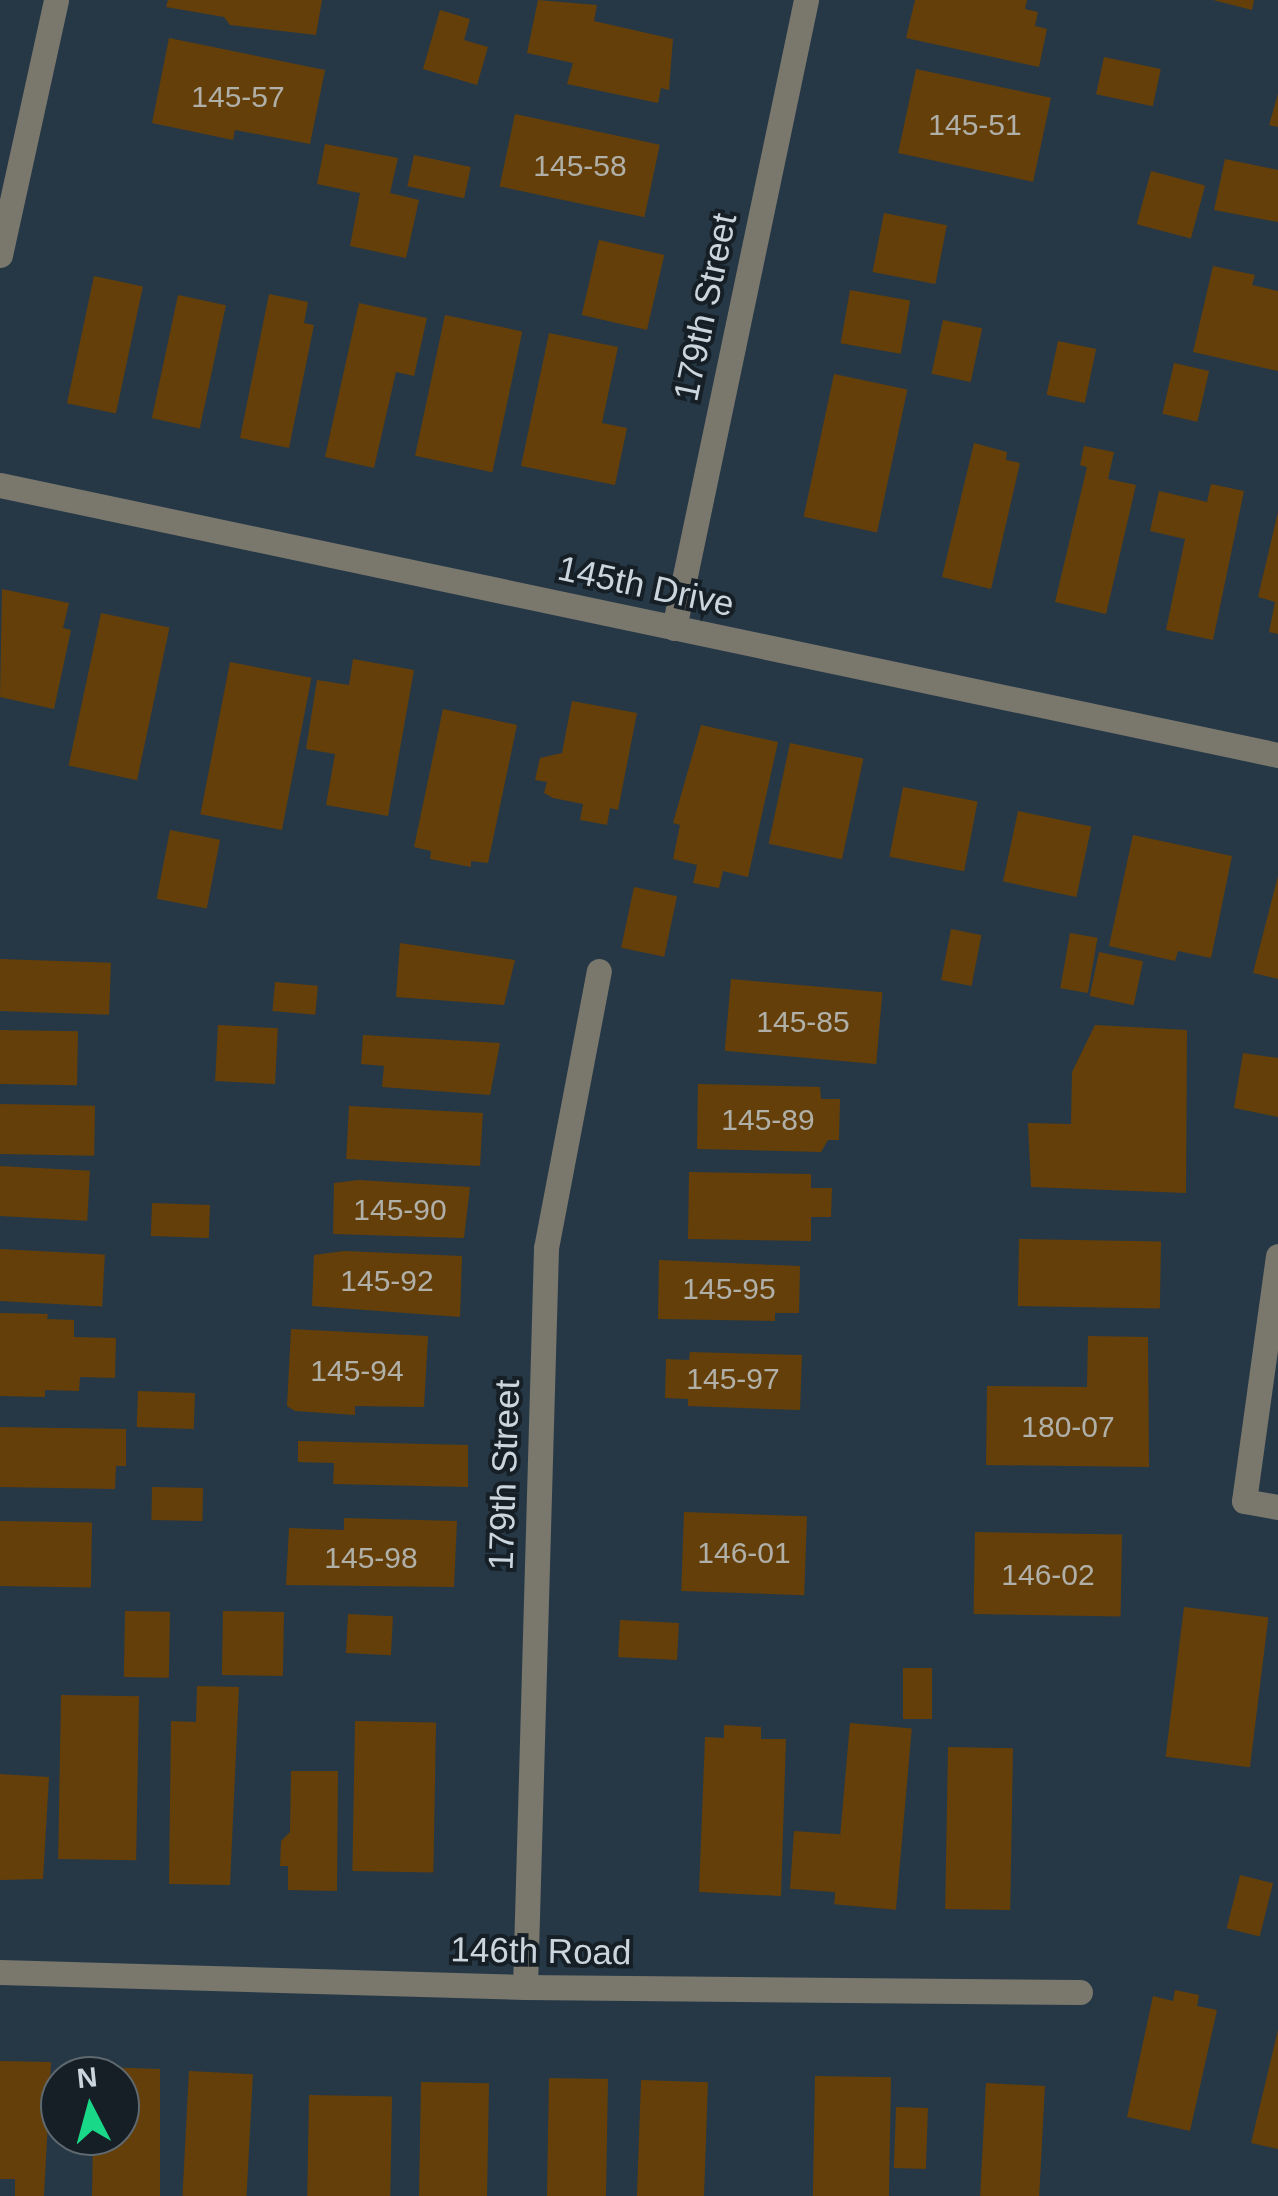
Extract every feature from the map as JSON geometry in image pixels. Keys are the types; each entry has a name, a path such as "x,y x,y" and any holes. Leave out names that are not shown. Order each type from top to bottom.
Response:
{"street":[{"path":"0,255 56,0"},
{"name":"179th Street","path":"674,628 806,0"},
{"name":"145th Drive","path":"0,484 1278,756"},
{"name":"179th Street","path":"525,1987 546,1248 599,971"},
{"path":"1278,1256 1244,1501 1278,1508"},
{"name":"146th Road","path":"0,1972 525,1987 1080,1992"}],"building":[{"path":"168,0 322,0 316,35 230,25 224,17 166,7"},
{"path":"538,0 597,5 594,21 673,39 669,90 661,88 658,103 567,84 573,63 527,53"},
{"path":"915,0 1027,0 1025,9 1038,12 1035,26 1047,29 1039,67 906,38"},
{"path":"1213,0 1254,0 1252,10"},
{"path":"440,10 470,19 464,40 488,47 477,85 423,69"},
{"path":"169,38 325,70 310,144 235,130 233,140 152,123"},
{"path":"1104,57 1161,69 1153,106 1096,94"},
{"path":"916,69 1051,98 1033,182 898,153"},
{"path":"1278,94 1278,127 1269,125"},
{"path":"515,114 660,145 644,217 500,186"},
{"path":"325,144 398,158 390,193 419,200 406,258 350,246 360,193 317,184"},
{"path":"414,155 471,167 464,198 407,186"},
{"path":"1225,159 1278,170 1278,222 1214,210"},
{"path":"1151,171 1205,185 1191,239 1137,224"},
{"path":"884,213 947,225 935,284 873,272"},
{"path":"599,240 664,255 647,330 582,315"},
{"path":"1213,266 1255,275 1252,285 1278,291 1278,371 1193,352"},
{"path":"94,276 143,286 116,414 67,403"},
{"path":"850,290 910,301 901,354 841,343"},
{"path":"269,294 308,302 304,323 314,325 289,448 240,438"},
{"path":"178,295 226,305 200,428 152,418"},
{"path":"359,303 427,318 414,376 396,372 374,468 325,457"},
{"path":"445,315 522,331 492,472 415,456"},
{"path":"943,320 982,328 971,382 932,374"},
{"path":"549,333 618,347 602,423 627,428 615,485 521,466"},
{"path":"1058,341 1096,349 1085,403 1047,395"},
{"path":"1174,363 1209,371 1197,422 1162,414"},
{"path":"834,374 907,390 877,532 804,517"},
{"path":"974,443 1007,452 1006,460 1020,463 991,589 942,577"},
{"path":"1084,446 1114,452 1108,479 1136,485 1106,614 1055,602 1087,467 1080,465"},
{"path":"1211,484 1244,491 1213,640 1166,630 1185,539 1150,531 1159,491 1207,502"},
{"path":"1278,512 1278,634 1269,632 1275,602 1258,597"},
{"path":"2,589 69,603 63,628 71,630 54,709 0,697"},
{"path":"101,613 169,628 137,780 69,766"},
{"path":"353,659 414,670 388,816 326,805 335,754 306,749 317,680 349,685"},
{"path":"230,662 311,678 282,830 200,814"},
{"path":"572,701 637,713 618,810 610,808 607,825 580,820 583,804 553,798 544,793 547,782 535,780 540,758 562,753"},
{"path":"443,709 517,725 488,863 471,861 471,867 430,859 431,851 414,847"},
{"path":"701,725 778,742 748,877 723,871 719,888 693,883 697,865 673,859 680,825 673,823"},
{"path":"790,743 863,759 842,859 769,844"},
{"path":"903,787 978,802 964,871 889,857"},
{"path":"1018,811 1091,827 1076,897 1003,881"},
{"path":"170,830 220,840 207,908 157,899"},
{"path":"1133,835 1232,856 1211,958 1178,951 1175,961 1109,946"},
{"path":"1278,876 1278,979 1253,973"},
{"path":"634,887 677,896 664,957 621,948"},
{"path":"951,929 981,935 972,986 941,980"},
{"path":"1070,933 1098,938 1088,993 1060,988"},
{"path":"400,943 515,960 504,1005 396,997"},
{"path":"1099,952 1143,961 1134,1005 1090,996"},
{"path":"0,959 111,963 109,1015 0,1011"},
{"path":"731,979 882,992 876,1064 725,1051"},
{"path":"275,982 318,986 315,1015 272,1011"},
{"path":"218,1025 278,1028 275,1084 215,1081"},
{"path":"1095,1025 1187,1030 1186,1193 1031,1187 1028,1123 1071,1124 1072,1072"},
{"path":"0,1030 78,1031 77,1085 0,1084"},
{"path":"363,1035 500,1043 490,1095 382,1087 384,1066 361,1064"},
{"path":"1243,1053 1278,1058 1278,1117 1234,1108"},
{"path":"698,1084 820,1087 821,1099 840,1099 839,1140 828,1140 821,1152 697,1149"},
{"path":"0,1104 95,1106 94,1156 0,1154"},
{"path":"349,1106 483,1113 480,1166 346,1159"},
{"path":"0,1166 90,1171 87,1221 0,1216"},
{"path":"689,1172 811,1174 811,1188 832,1188 831,1217 811,1217 811,1241 688,1239"},
{"path":"359,1180 470,1187 464,1238 333,1234 334,1183"},
{"path":"152,1203 210,1205 209,1238 151,1236"},
{"path":"1019,1239 1161,1241 1160,1308 1018,1306"},
{"path":"0,1249 105,1254 102,1306 0,1301"},
{"path":"344,1251 462,1256 460,1317 312,1306 314,1255"},
{"path":"659,1260 800,1266 799,1313 775,1313 775,1321 658,1319"},
{"path":"0,1313 48,1314 47,1319 74,1320 74,1337 116,1338 115,1378 80,1377 79,1391 45,1390 45,1397 0,1396"},
{"path":"291,1329 428,1336 424,1407 355,1406 355,1415 295,1411 287,1406"},
{"path":"1088,1336 1148,1337 1149,1467 986,1465 987,1386 1087,1387"},
{"path":"690,1352 802,1355 800,1410 688,1406 688,1399 665,1398 666,1359 689,1360"},
{"path":"138,1391 195,1393 194,1429 137,1427"},
{"path":"0,1427 126,1429 126,1466 116,1466 115,1489 0,1487"},
{"path":"298,1441 468,1445 468,1487 333,1484 334,1463 298,1462"},
{"path":"152,1487 203,1488 202,1521 151,1520"},
{"path":"684,1512 807,1516 804,1595 681,1591"},
{"path":"344,1518 457,1521 454,1587 286,1585 289,1528 344,1530"},
{"path":"0,1521 92,1523 91,1588 0,1586"},
{"path":"975,1532 1122,1535 1121,1617 974,1614"},
{"path":"1184,1607 1268,1617 1250,1767 1166,1757"},
{"path":"125,1611 170,1612 169,1678 124,1677"},
{"path":"223,1611 284,1612 283,1676 222,1675"},
{"path":"348,1614 393,1616 391,1655 346,1653"},
{"path":"620,1620 679,1623 677,1660 618,1657"},
{"path":"903,1668 932,1668 932,1719 903,1719"},
{"path":"197,1686 239,1687 230,1885 169,1884 171,1721 196,1722"},
{"path":"61,1695 139,1696 136,1860 58,1859"},
{"path":"355,1721 436,1722 433,1872 352,1871"},
{"path":"850,1723 912,1728 896,1910 834,1904"},
{"path":"724,1725 761,1727 761,1739 786,1739 781,1896 699,1892 705,1737 724,1738"},
{"path":"948,1747 1013,1748 1010,1910 945,1909"},
{"path":"291,1771 338,1771 337,1891 288,1890 288,1866 280,1866 281,1841 290,1832"},
{"path":"0,1774 49,1777 43,1879 0,1880"},
{"path":"794,1831 841,1834 837,1892 790,1889"},
{"path":"1240,1875 1273,1883 1260,1937 1227,1928"},
{"path":"1175,1990 1199,1995 1197,2006 1217,2010 1190,2131 1127,2117 1153,1996 1173,2001"},
{"path":"1278,2030 1278,2149 1251,2143"},
{"path":"0,2061 40,2062 40,2156 46,2156 44,2196 15,2196 15,2179 0,2179"},
{"path":"140,2068 160,2069 160,2196 92,2196 93,2156 140,2156"},
{"path":"189,2071 253,2074 247,2196 182,2196"},
{"path":"815,2076 891,2077 889,2196 813,2196"},
{"path":"549,2078 608,2079 606,2196 547,2196"},
{"path":"641,2080 708,2082 704,2196 637,2196"},
{"path":"421,2082 489,2083 487,2196 419,2196"},
{"path":"986,2083 1045,2086 1039,2196 980,2196"},
{"path":"309,2095 392,2096 390,2196 307,2196"},
{"path":"896,2107 928,2108 926,2169 894,2168"}]}
